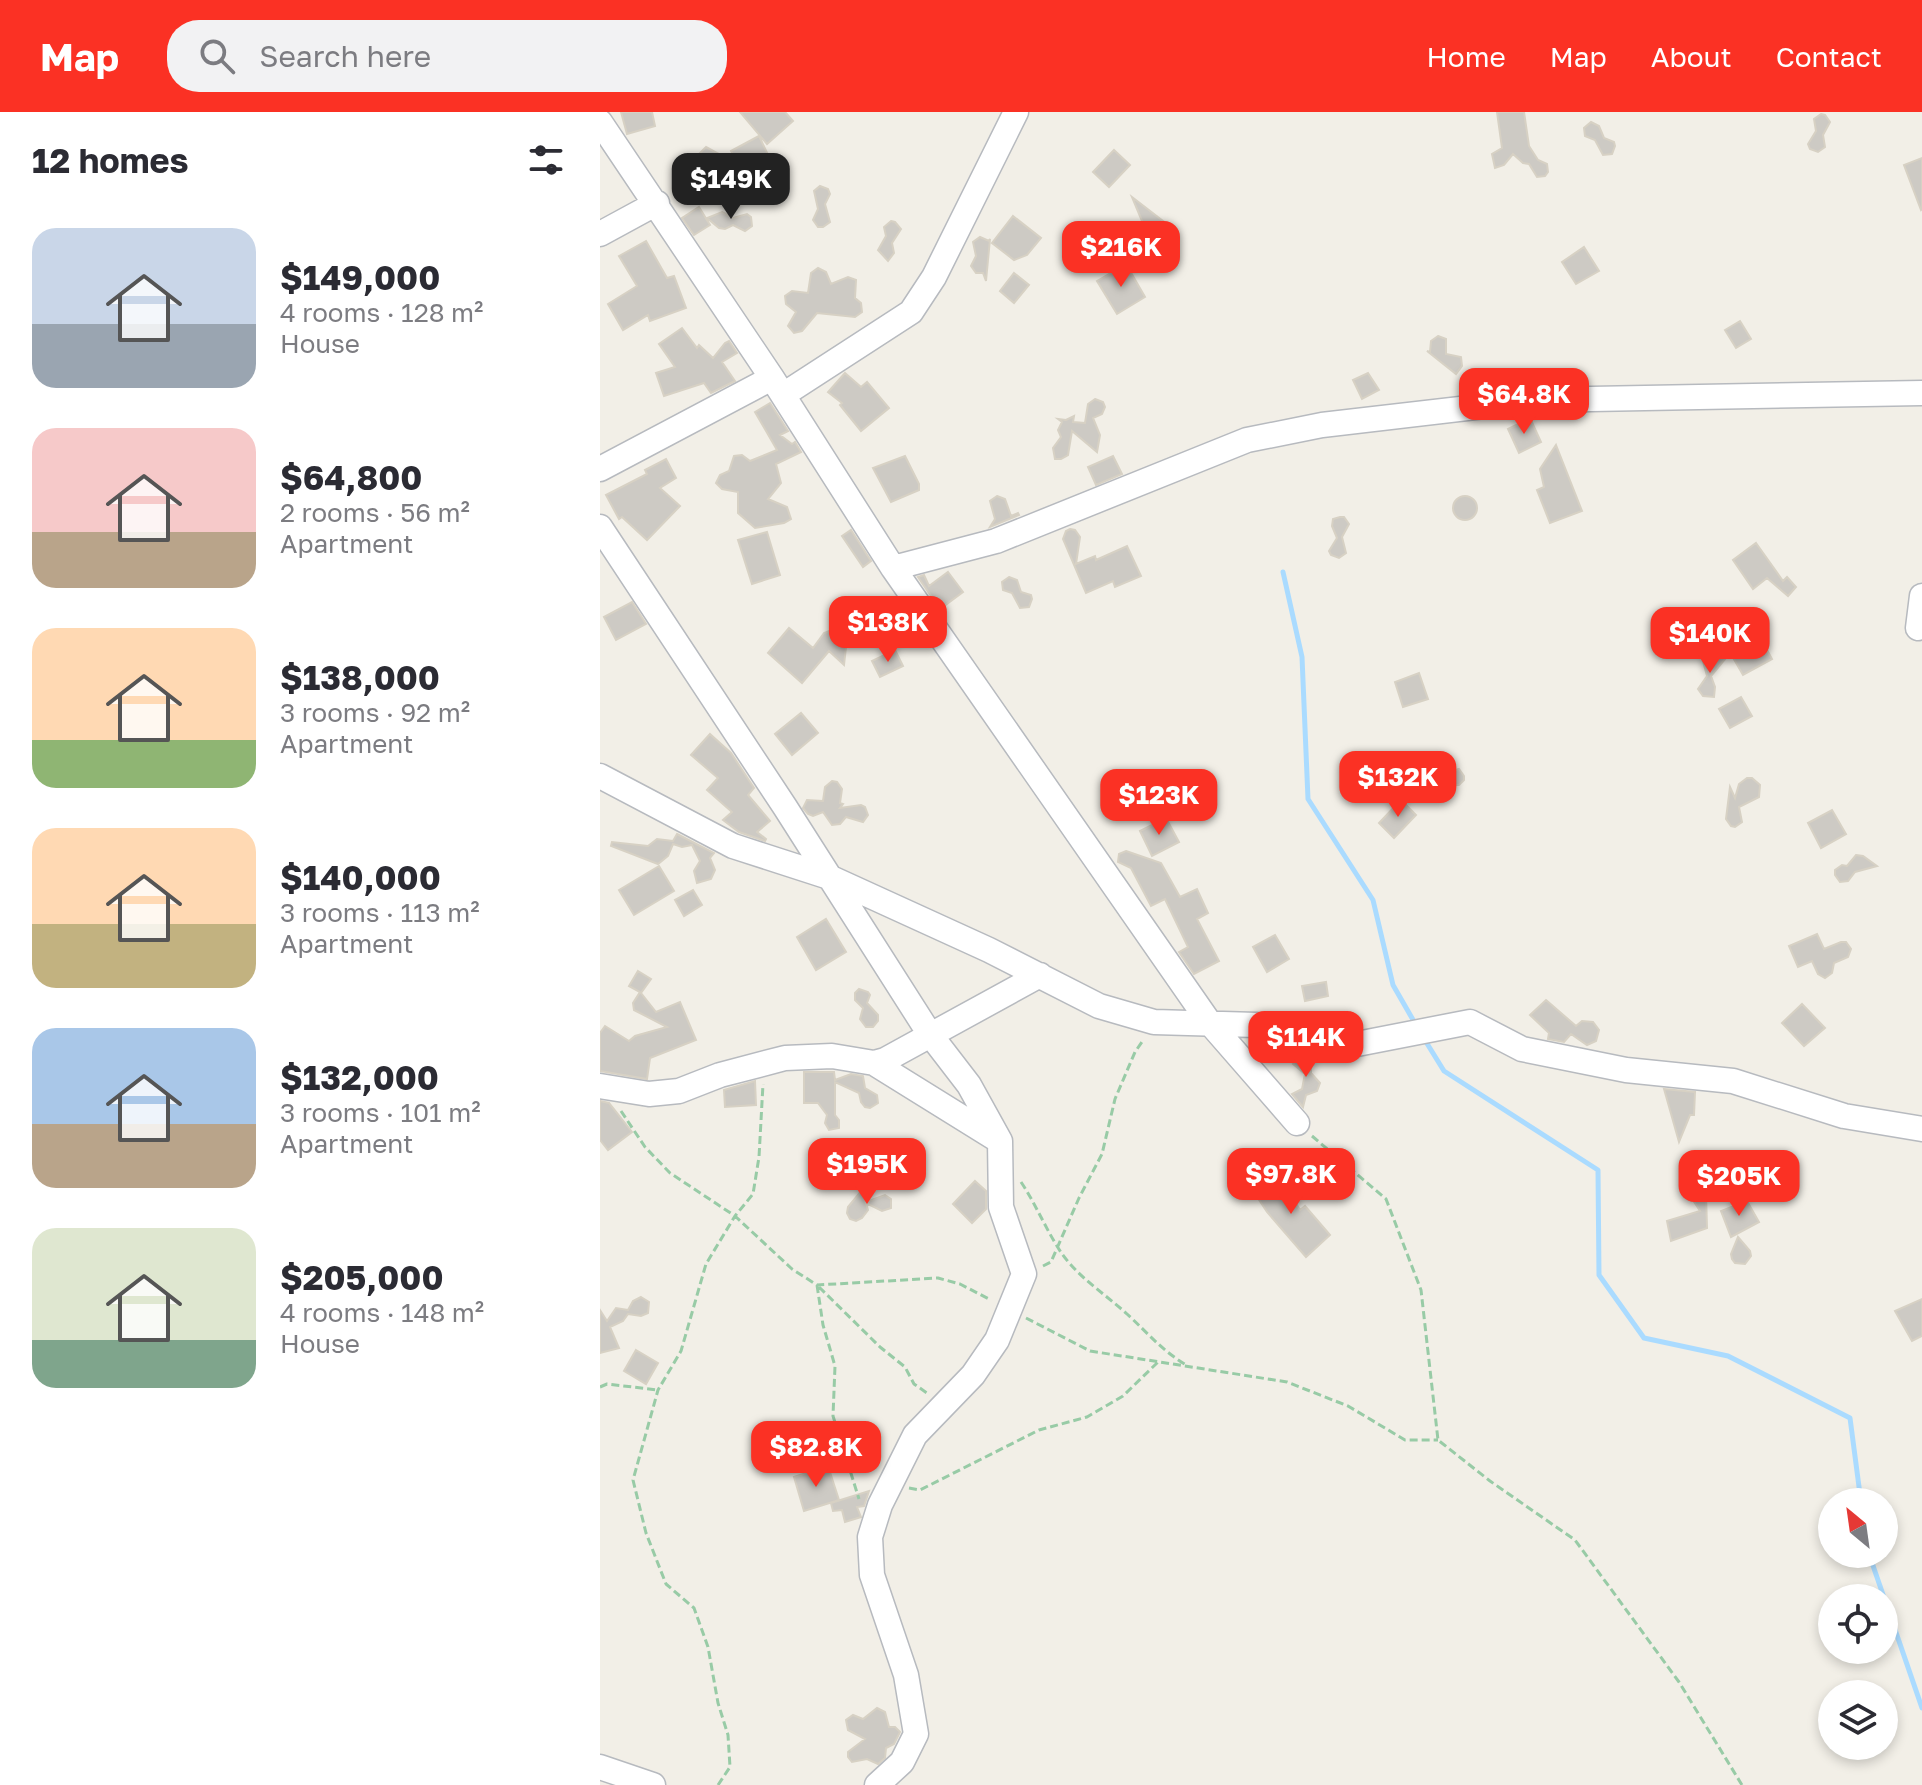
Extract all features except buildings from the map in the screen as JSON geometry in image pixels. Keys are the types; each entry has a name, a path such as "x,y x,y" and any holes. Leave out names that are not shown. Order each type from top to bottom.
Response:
{"street":[{"path":"600,469 778,386 911,312 934,277 1016,112"},
{"path":"600,122 778,386 893,568 1209,1022 1297,1123"},
{"path":"600,234 657,203"},
{"path":"893,568 996,541 1247,440 1322,425 1537,400 1922,393"},
{"path":"600,527 929,1033 969,1085 1000,1141 1001,1207 1024,1274 997,1340 973,1375 915,1435 890,1484 870,1537 872,1575 906,1675 916,1734 902,1762 877,1785"},
{"path":"1918,628 1922,596"},
{"path":"600,776 733,846 829,877 1040,975 1099,1006 1154,1022 1257,1025 1357,1044 1470,1022 1522,1049 1626,1070 1733,1081 1844,1116 1922,1129"},
{"path":"874,1063 885,1060 929,1033 1040,975"},
{"path":"600,1086 649,1094 679,1091 720,1075 785,1058 832,1056 874,1063 1000,1141"},
{"path":"600,1767 653,1785"}],"path":[{"path":"1024,1274 1051,1262 1102,1154 1115,1099 1135,1052 1154,1022"},
{"path":"718,1785 730,1767 728,1735 718,1703 708,1647 694,1608 666,1584 646,1533 633,1480 658,1390 681,1351 706,1264 735,1216 753,1194 759,1157 764,1063"},
{"path":"1297,1123 1386,1199 1421,1290 1438,1440 1490,1481 1575,1540 1679,1682 1742,1785"},
{"path":"1018,1177 1035,1202 1057,1248 1083,1279 1127,1315 1165,1353 1191,1368"},
{"path":"874,1523 861,1502 833,1416 835,1366 823,1325 817,1285 880,1347 905,1367 914,1384 944,1403"},
{"path":"890,1484 920,1490 1039,1430 1087,1417 1123,1396 1158,1362"},
{"path":"600,1387 607,1384 658,1390"}],"waterway":[{"path":"1283,572 1302,657 1308,799 1373,900 1393,985 1416,1025"},
{"path":"1423,1037 1444,1071 1598,1170 1599,1275 1644,1338 1728,1356 1850,1418 1859,1488"},
{"path":"1874,1568 1922,1708"}]}
